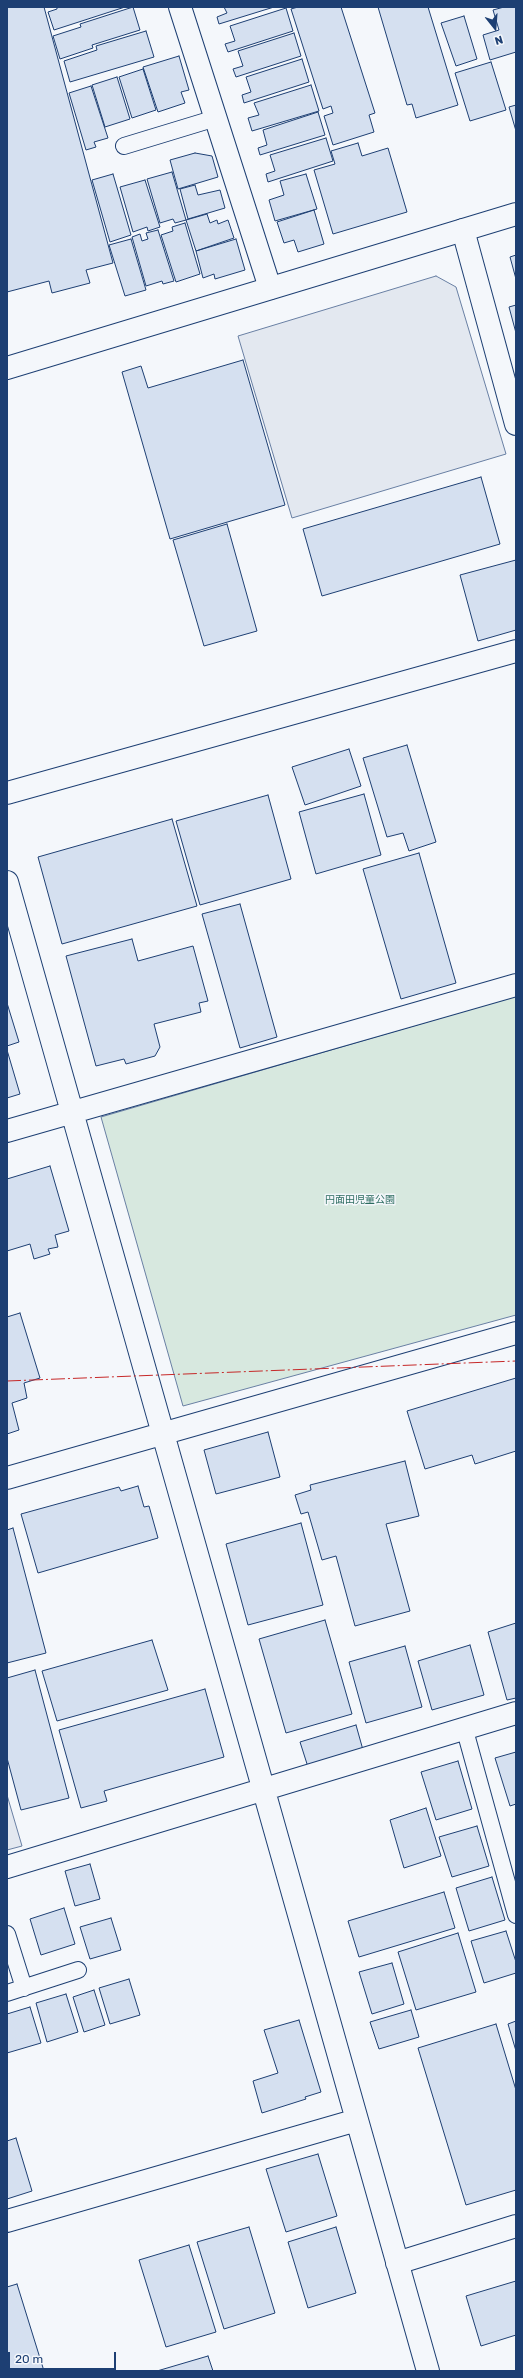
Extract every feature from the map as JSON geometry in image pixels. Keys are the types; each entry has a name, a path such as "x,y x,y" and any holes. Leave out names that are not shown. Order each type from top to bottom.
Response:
{"street":[{"path":"180,7 270,288"},
{"path":"7,368 516,214"},
{"path":"462,230 516,424"},
{"path":"7,793 516,651"},
{"path":"7,882 428,2371"},
{"path":"7,1131 516,985"},
{"path":"7,1478 516,1333"},
{"path":"7,1867 263,1788 516,1713"},
{"path":"7,2221 357,2120"},
{"path":"398,2264 516,2226"}],"lane":[{"path":"124,146 216,118"},
{"path":"464,1728 516,1915"},
{"path":"7,1934 24,1988"},
{"path":"7,1993 78,1970"}],"green space":[{"name":"円面田児童公園","path":"516,996 516,1315 183,1406 101,1117"}],"shaded area":[{"path":"436,276 456,287 506,454 292,518 238,336"},
{"path":"7,1795 22,1846 7,1850"}],"building":[{"path":"7,7 44,7 113,263 86,270 90,283 52,293 49,281 7,292"},
{"path":"57,7 125,7 54,30 48,12 57,9"},
{"path":"133,7 140,30 92,45 93,48 60,59 53,36 81,27 80,24"},
{"path":"224,7 274,7 219,24 217,17 227,13"},
{"path":"298,7 341,7 375,113 369,115 374,132 333,145 324,116 333,113 331,106 323,109 291,9"},
{"path":"378,7 428,7 458,105 416,118 412,104 407,105"},
{"path":"504,7 516,7 516,52 490,60 483,35 499,30 493,10"},
{"path":"286,8 293,31 228,52 225,44 235,41 230,26"},
{"path":"464,16 477,59 456,66 441,23"},
{"path":"146,31 154,57 70,82 64,61 97,50 96,46"},
{"path":"294,33 301,56 236,77 233,69 243,66 238,51"},
{"path":"179,56 189,90 181,92 185,103 158,112 143,67"},
{"path":"302,59 309,82 244,103 242,95 251,92 246,77"},
{"path":"491,62 506,110 470,121 455,73"},
{"path":"143,69 156,110 132,118 119,77"},
{"path":"117,77 130,119 105,127 92,85"},
{"path":"311,85 319,111 252,131 248,118 259,115 254,103"},
{"path":"91,86 108,138 94,142 96,147 86,150 69,93"},
{"path":"516,105 516,131 509,107"},
{"path":"318,112 325,135 260,155 258,148 267,145 263,130"},
{"path":"326,138 333,161 268,182 266,174 275,171 270,155"},
{"path":"358,143 362,156 388,148 407,212 333,234 314,170 335,164 331,151"},
{"path":"195,153 212,156 218,177 178,189 170,160"},
{"path":"172,172 186,220 175,223 173,219 160,223 147,179"},
{"path":"113,174 131,235 110,242 92,180"},
{"path":"306,174 317,209 275,221 269,200 284,195 280,181"},
{"path":"145,180 160,227 148,231 147,227 133,232 120,187"},
{"path":"195,185 198,195 220,190 225,208 188,219 180,189"},
{"path":"314,210 324,244 298,252 294,240 284,243 277,222"},
{"path":"207,214 210,223 217,220 218,224 228,220 234,238 196,251 186,220"},
{"path":"185,223 200,274 176,282 161,235 173,231 172,227"},
{"path":"158,230 174,281 163,284 162,281 146,286 132,237 140,234 142,241 148,239 146,233"},
{"path":"131,239 146,290 125,296 109,245"},
{"path":"236,239 245,270 215,279 214,274 203,278 196,251"},
{"path":"516,255 516,279 510,257"},
{"path":"516,305 516,333 509,307"},
{"path":"243,360 285,505 170,539 122,372 141,366 148,388"},
{"path":"481,477 500,544 322,596 303,529"},
{"path":"227,524 257,631 204,646 173,540"},
{"path":"516,560 516,630 478,641 460,575"},
{"path":"407,745 436,842 409,851 403,833 387,837 363,758"},
{"path":"349,749 361,786 305,805 292,767"},
{"path":"364,794 381,855 316,874 299,812"},
{"path":"268,795 291,879 200,905 176,821"},
{"path":"172,819 197,906 62,944 38,857"},
{"path":"419,853 456,983 401,999 363,869"},
{"path":"240,904 277,1037 240,1048 202,914"},
{"path":"132,939 138,961 193,946 208,1001 199,1003 201,1012 154,1024 160,1047 155,1056 126,1064 124,1059 96,1066 66,956"},
{"path":"7,1003 19,1042 7,1046"},
{"path":"7,1050 20,1094 7,1098"},
{"path":"50,1166 69,1231 55,1235 58,1247 48,1249 50,1254 34,1259 30,1244 7,1251 7,1179"},
{"path":"20,1313 40,1378 24,1383 27,1398 12,1403 19,1430 7,1434 7,1317"},
{"path":"516,1378 516,1451 475,1464 472,1455 425,1469 407,1411"},
{"path":"268,1432 280,1477 216,1494 204,1450"},
{"path":"405,1461 419,1516 386,1524 410,1611 355,1626 336,1556 322,1560 308,1512 301,1514 295,1495 311,1490 310,1485"},
{"path":"138,1486 144,1507 149,1506 158,1538 38,1573 21,1514 119,1487 121,1491"},
{"path":"301,1523 323,1605 248,1625 226,1544"},
{"path":"13,1528 46,1653 7,1663 7,1530"},
{"path":"325,1620 352,1714 286,1733 259,1639"},
{"path":"516,1623 516,1698 507,1700 488,1632"},
{"path":"152,1640 168,1690 57,1721 42,1671"},
{"path":"470,1645 484,1695 432,1710 418,1661"},
{"path":"405,1646 422,1707 366,1723 349,1662"},
{"path":"35,1670 69,1798 21,1810 7,1758 7,1678"},
{"path":"205,1689 224,1757 104,1791 107,1801 81,1808 59,1730"},
{"path":"356,1725 363,1750 308,1767 300,1742"},
{"path":"516,1752 516,1804 510,1806 495,1758"},
{"path":"458,1761 472,1809 436,1820 421,1772"},
{"path":"426,1808 441,1856 404,1868 390,1820"},
{"path":"477,1826 489,1866 452,1877 439,1837"},
{"path":"90,1864 100,1899 75,1906 65,1871"},
{"path":"492,1877 505,1920 469,1931 456,1888"},
{"path":"444,1892 455,1928 359,1957 348,1921"},
{"path":"64,1908 75,1944 41,1955 30,1919"},
{"path":"111,1918 121,1950 90,1959 80,1927"},
{"path":"506,1931 516,1962 516,1973 484,1983 471,1941"},
{"path":"458,1933 476,1992 416,2010 398,1952"},
{"path":"392,1963 404,2004 372,2014 359,1972"},
{"path":"129,1979 140,2015 110,2024 99,1988"},
{"path":"94,1990 105,2025 84,2032 73,1997"},
{"path":"66,1994 78,2032 47,2042 36,2003"},
{"path":"30,2007 41,2043 7,2053 7,2014"},
{"path":"411,2010 419,2037 379,2049 370,2022"},
{"path":"299,2020 321,2092 305,2097 306,2099 262,2113 253,2081 278,2073 264,2030"},
{"path":"516,2021 516,2051 508,2024"},
{"path":"496,2024 516,2090 516,2190 466,2205 418,2048"},
{"path":"16,2138 32,2191 7,2199 7,2141"},
{"path":"318,2154 337,2216 286,2232 266,2169"},
{"path":"249,2227 275,2313 224,2329 197,2242"},
{"path":"336,2227 356,2293 308,2308 288,2242"},
{"path":"189,2245 216,2332 166,2347 139,2260"},
{"path":"516,2281 516,2335 481,2346 466,2296"},
{"path":"17,2284 44,2371 7,2371 7,2287"},
{"path":"208,2356 213,2371 157,2371"}],"power":[{"path":"7,1381 516,1361"}]}
